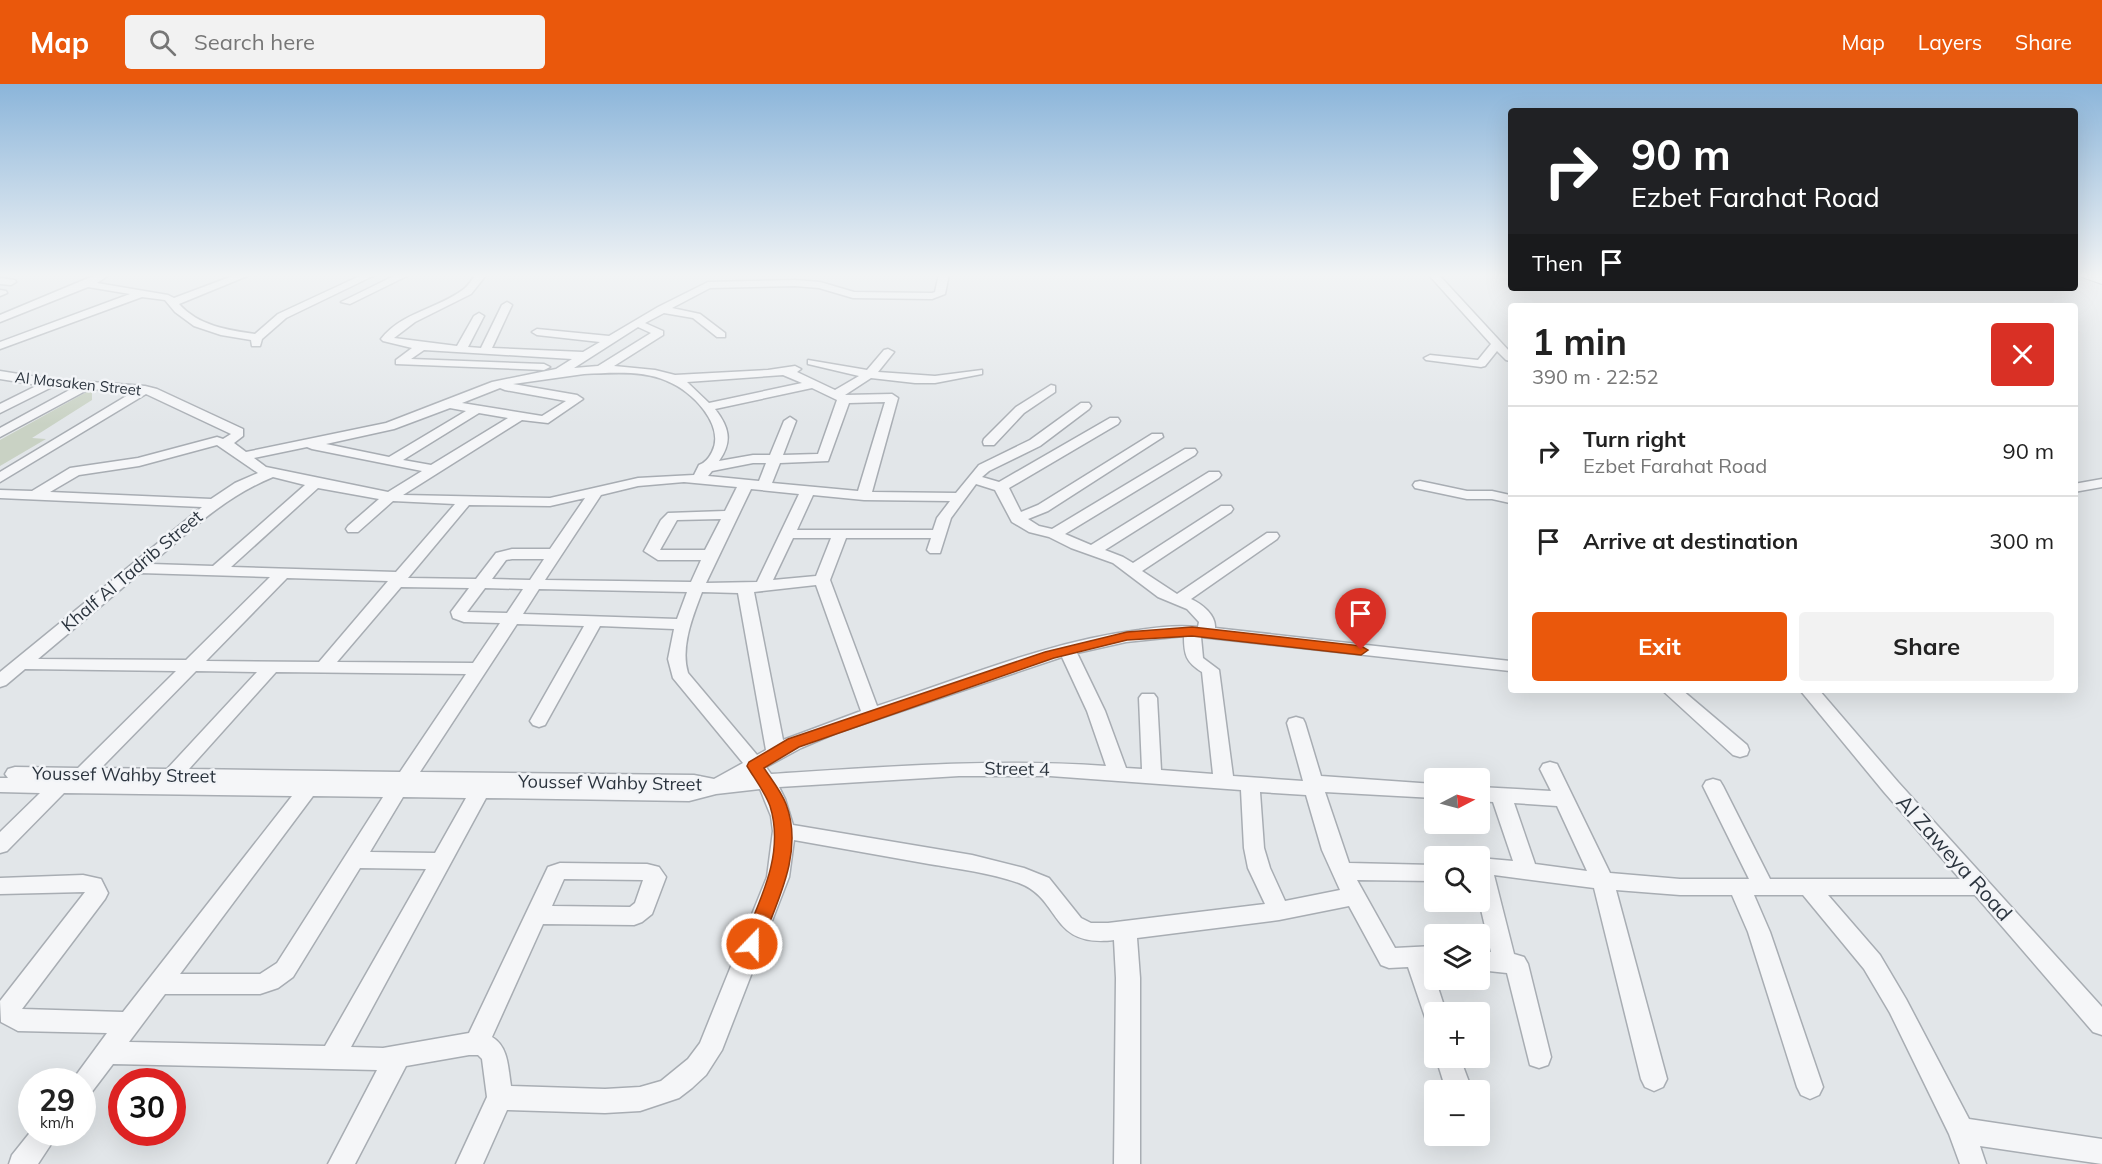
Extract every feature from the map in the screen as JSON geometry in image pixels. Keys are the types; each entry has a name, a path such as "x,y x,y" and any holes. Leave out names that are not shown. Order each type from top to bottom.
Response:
{"street":[{"path":"0,346 59,324"},
{"path":"199,324 256,341 273,324"},
{"path":"406,324 387,339 422,346 586,356"},
{"path":"462,348 475,324"},
{"path":"485,351 498,324"},
{"path":"243,457 398,424 495,385 562,371 635,324"},
{"path":"600,371 659,333 640,324"},
{"path":"707,324 721,335"},
{"path":"1480,324 1508,356"},
{"path":"537,332 611,339"},
{"path":"1430,358 1481,364 1497,343"},
{"path":"422,346 400,362 562,371 641,371 674,379 785,371 817,359 870,374 931,382 947,381 978,372"},
{"path":"34,496 75,471 131,464 206,443 225,443 258,469 315,483 390,497 465,501 550,502 708,467 775,458 823,458 839,398 870,374 888,352"},
{"path":"785,371 839,398 892,398 864,496"},
{"name":"Al Masaken Street","path":"0,375 16,380 145,390 238,432 237,436 225,443"},
{"path":"674,379 706,407 718,420 724,433 720,452 698,479"},
{"path":"0,387 16,380"},
{"path":"0,409 50,383"},
{"path":"448,404 546,420 577,399 495,385"},
{"path":"706,407 810,385"},
{"path":"0,433 87,386"},
{"path":"989,442 1012,418 1051,389"},
{"path":"0,478 145,390"},
{"path":"935,550 944,518 984,468 1035,443 1085,406"},
{"path":"392,461 477,409"},
{"path":"353,529 390,497 520,416"},
{"path":"764,485 790,421"},
{"path":"973,480 1001,487 1114,421"},
{"path":"398,424 443,430"},
{"path":"1017,519 1043,508 1157,437"},
{"path":"974,438 1018,450"},
{"path":"305,443 434,470"},
{"path":"1054,534 1190,452"},
{"name":"Khalf Al Tadrib Street","path":"0,681 215,503 240,486 271,473"},
{"path":"1093,551 1214,475"},
{"path":"653,480 698,479 864,496 960,497"},
{"path":"218,570 315,483"},
{"path":"500,1098 632,1101 663,1093 678,1085 697,1069 710,1050 778,876 783,853 783,831 778,804 760,774 683,681 678,670 677,658 684,624 697,587 746,483"},
{"path":"2078,487 2102,483"},
{"path":"1420,485 1467,495 1492,495 1508,499"},
{"path":"1001,487 1017,519 1034,529 1054,534 1118,560 1158,590 1193,606 1202,614 1207,621 1199,632 1193,655 1197,661 1210,670 1224,783"},
{"path":"763,586 808,490"},
{"path":"160,984 260,984 278,976 285,970 401,785 596,492"},
{"path":"0,494 215,503"},
{"path":"323,668 465,501"},
{"path":"1133,570 1226,509"},
{"path":"712,555 658,555 652,551 668,520 673,516 730,515"},
{"path":"787,534 939,534"},
{"path":"840,534 822,580 872,715"},
{"path":"1179,600 1272,536"},
{"path":"555,554 504,555 499,558 459,615 512,619 684,624"},
{"path":"136,568 283,573 480,584 745,588 822,580"},
{"path":"0,844 191,666 283,573"},
{"path":"745,588 776,752"},
{"path":"539,721 594,622"},
{"path":"760,774 776,752 820,732 1067,649 1142,634 1199,632 1508,666"},
{"path":"1067,649 1096,711 1119,775"},
{"path":"20,664 478,669"},
{"path":"172,776 271,667"},
{"path":"1674,693 1740,750"},
{"name":"Al Zaweya Road","path":"1812,693 2102,1024"},
{"path":"1148,698 1152,778"},
{"path":"1296,723 1307,753 1327,835 1342,872 1389,958 1424,956"},
{"name":"Street 4","path":"717,788 760,774 1050,769 1224,783 1424,791"},
{"path":"1550,769 1603,881 1654,1079"},
{"name":"Youssef Wahby Street","path":"0,774 307,790 401,785 694,782 717,788"},
{"name":"Youssef Wahby Street","path":"0,785 71,778 172,776 401,785 479,793 679,795 717,788"},
{"path":"1250,784 1254,848 1259,868 1279,911"},
{"path":"1713,786 1764,887"},
{"path":"95,1068 307,790"},
{"path":"332,1057 479,793"},
{"path":"1490,794 1564,799"},
{"path":"1501,795 1527,870"},
{"path":"783,831 1008,871 1041,884 1073,924 1088,932 1125,931 1279,911 1356,896"},
{"path":"354,860 441,861"},
{"path":"1490,866 1603,881 1680,887 1980,887"},
{"path":"477,1044 537,915 557,872 647,872 655,878 644,908 634,916 537,915"},
{"path":"1342,872 1424,873"},
{"path":"0,886 83,883 93,885 98,893 11,1004 9,1015 18,1020 130,1023"},
{"path":"1739,887 1760,932 1780,1004 1810,1087"},
{"path":"1809,888 1872,962 1898,1006 1961,1130 1973,1164"},
{"path":"1490,909 1505,963"},
{"path":"1125,931 1128,978 1127,1164"},
{"path":"1490,961 1516,964 1539,1057"},
{"path":"107,1053 397,1058 477,1044 488,1047 492,1051 500,1098 469,1164"},
{"path":"341,1164 397,1058"},
{"path":"1961,1130 2102,1152"},
{"path":"22,1164 36,1146"}],"green space":[{"path":"92,389 92,400 32,438 46,439 0,466 0,440"}],"route":[{"path":"752,944 778,876 783,853 783,831 778,804 755,766 794,743 820,732 1067,649 1127,636 1192,631 1361,650"}]}
